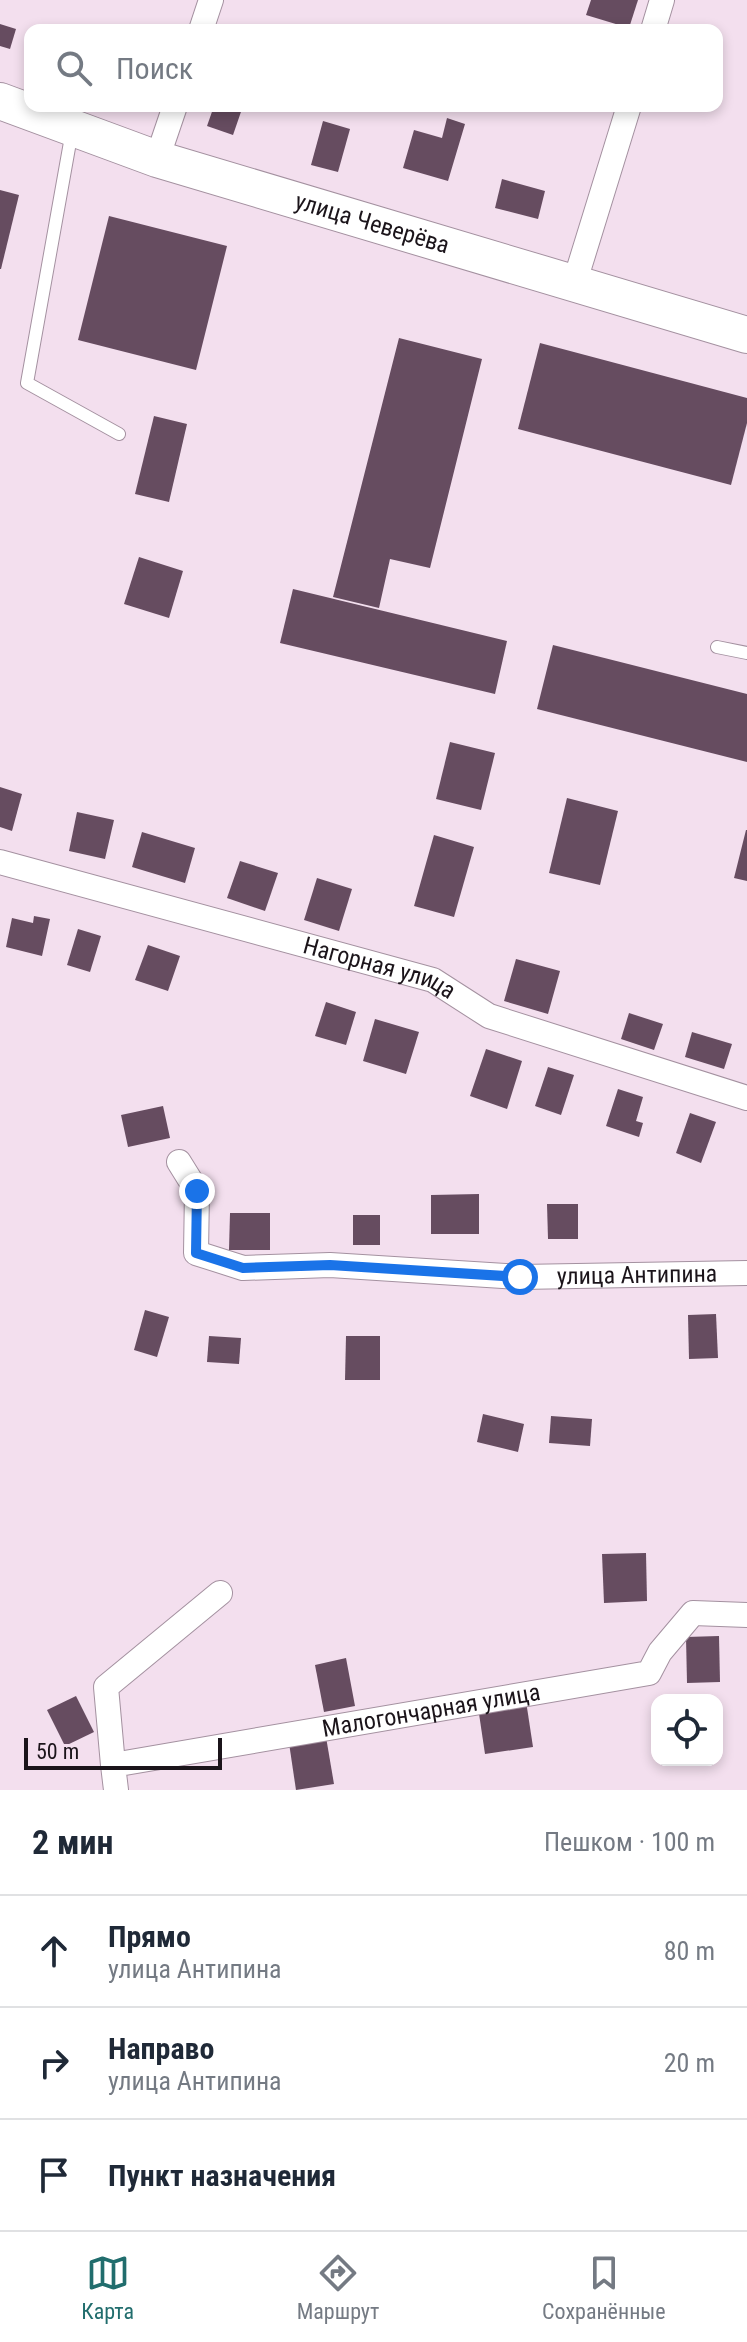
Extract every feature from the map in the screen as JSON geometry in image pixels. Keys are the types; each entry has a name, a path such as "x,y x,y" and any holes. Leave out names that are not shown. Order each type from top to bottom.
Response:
{"street":[{"path":"203,24 211,0"},
{"path":"655,24 662,0"},
{"name":"улица Чеверёва","path":"0,101 24,110"},
{"name":"улица Чеверёва","path":"29,112 157,159 575,281 747,335"},
{"path":"157,159 173,112"},
{"path":"575,281 627,112"},
{"name":"Нагорная улица","path":"0,862 433,980 489,1016 747,1098"},
{"name":"улица Антипина","path":"179,1162 197,1191 196,1253 243,1268 330,1265 520,1277 747,1273"},
{"path":"116,1790 106,1687 220,1593"},
{"name":"Малогончарная улица","path":"113,1765 649,1673 660,1652 693,1613 747,1615"}],"lane":[{"path":"72,128 27,383 119,434"},
{"path":"717,647 747,653"}],"building":[{"path":"591,0 638,0 630,24 616,24 586,15"},
{"path":"0,24 16,29 10,49 0,46"},
{"path":"212,112 241,112 233,135 207,126"},
{"path":"447,118 465,124 448,181 403,168 414,130 442,138"},
{"path":"323,121 350,129 338,172 311,165"},
{"path":"502,179 545,191 538,219 495,208"},
{"path":"0,190 19,195 1,269 0,269"},
{"path":"109,216 227,246 196,370 78,340"},
{"path":"399,338 482,359 430,568 390,559 379,608 333,597"},
{"path":"540,343 747,398 747,423 731,485 518,429"},
{"path":"154,416 187,424 169,502 135,494"},
{"path":"139,557 183,571 169,618 124,604"},
{"path":"293,589 507,641 495,694 280,643"},
{"path":"553,645 747,694 747,762 537,709"},
{"path":"450,742 495,753 481,810 436,799"},
{"path":"0,787 22,794 12,831 0,827"},
{"path":"567,798 618,811 600,885 549,873"},
{"path":"77,812 114,820 105,859 69,851"},
{"path":"747,830 747,881 734,878"},
{"path":"142,832 195,848 185,883 132,867"},
{"path":"434,835 474,847 454,917 414,906"},
{"path":"240,861 278,873 265,911 227,898"},
{"path":"317,878 352,889 339,931 304,920"},
{"path":"34,916 50,919 42,956 6,947 12,918 33,923"},
{"path":"78,929 101,936 90,972 67,965"},
{"path":"148,945 180,956 168,991 135,980"},
{"path":"516,959 560,971 548,1014 504,1001"},
{"path":"326,1002 356,1012 346,1045 315,1036"},
{"path":"629,1013 663,1024 654,1050 621,1039"},
{"path":"375,1019 419,1032 406,1074 363,1061"},
{"path":"692,1032 732,1044 724,1069 685,1057"},
{"path":"486,1049 522,1061 507,1109 470,1096"},
{"path":"548,1067 574,1075 561,1115 535,1106"},
{"path":"618,1089 643,1097 636,1121 643,1123 639,1137 606,1126"},
{"path":"163,1106 170,1138 128,1147 121,1115"},
{"path":"690,1113 716,1122 701,1163 676,1153"},
{"path":"479,1194 479,1234 431,1234 431,1195"},
{"path":"547,1204 578,1204 578,1239 548,1239"},
{"path":"230,1213 270,1213 270,1250 229,1250"},
{"path":"353,1215 380,1215 380,1245 353,1245"},
{"path":"145,1310 169,1317 157,1357 134,1350"},
{"path":"716,1314 718,1358 689,1359 688,1315"},
{"path":"209,1336 241,1338 239,1364 207,1362"},
{"path":"346,1336 380,1336 380,1380 345,1380"},
{"path":"483,1414 524,1424 518,1452 477,1442"},
{"path":"551,1416 592,1419 590,1446 549,1443"},
{"path":"646,1553 647,1601 604,1603 602,1554"},
{"path":"719,1636 720,1682 687,1683 686,1637"},
{"path":"346,1658 355,1706 324,1712 315,1665"},
{"path":"76,1696 94,1732 65,1746 47,1710"},
{"path":"526,1701 533,1747 485,1754 478,1707"},
{"path":"326,1737 334,1784 296,1790 289,1743"}],"route":[{"path":"197,1191 196,1253 243,1268 330,1265 520,1277"}]}
